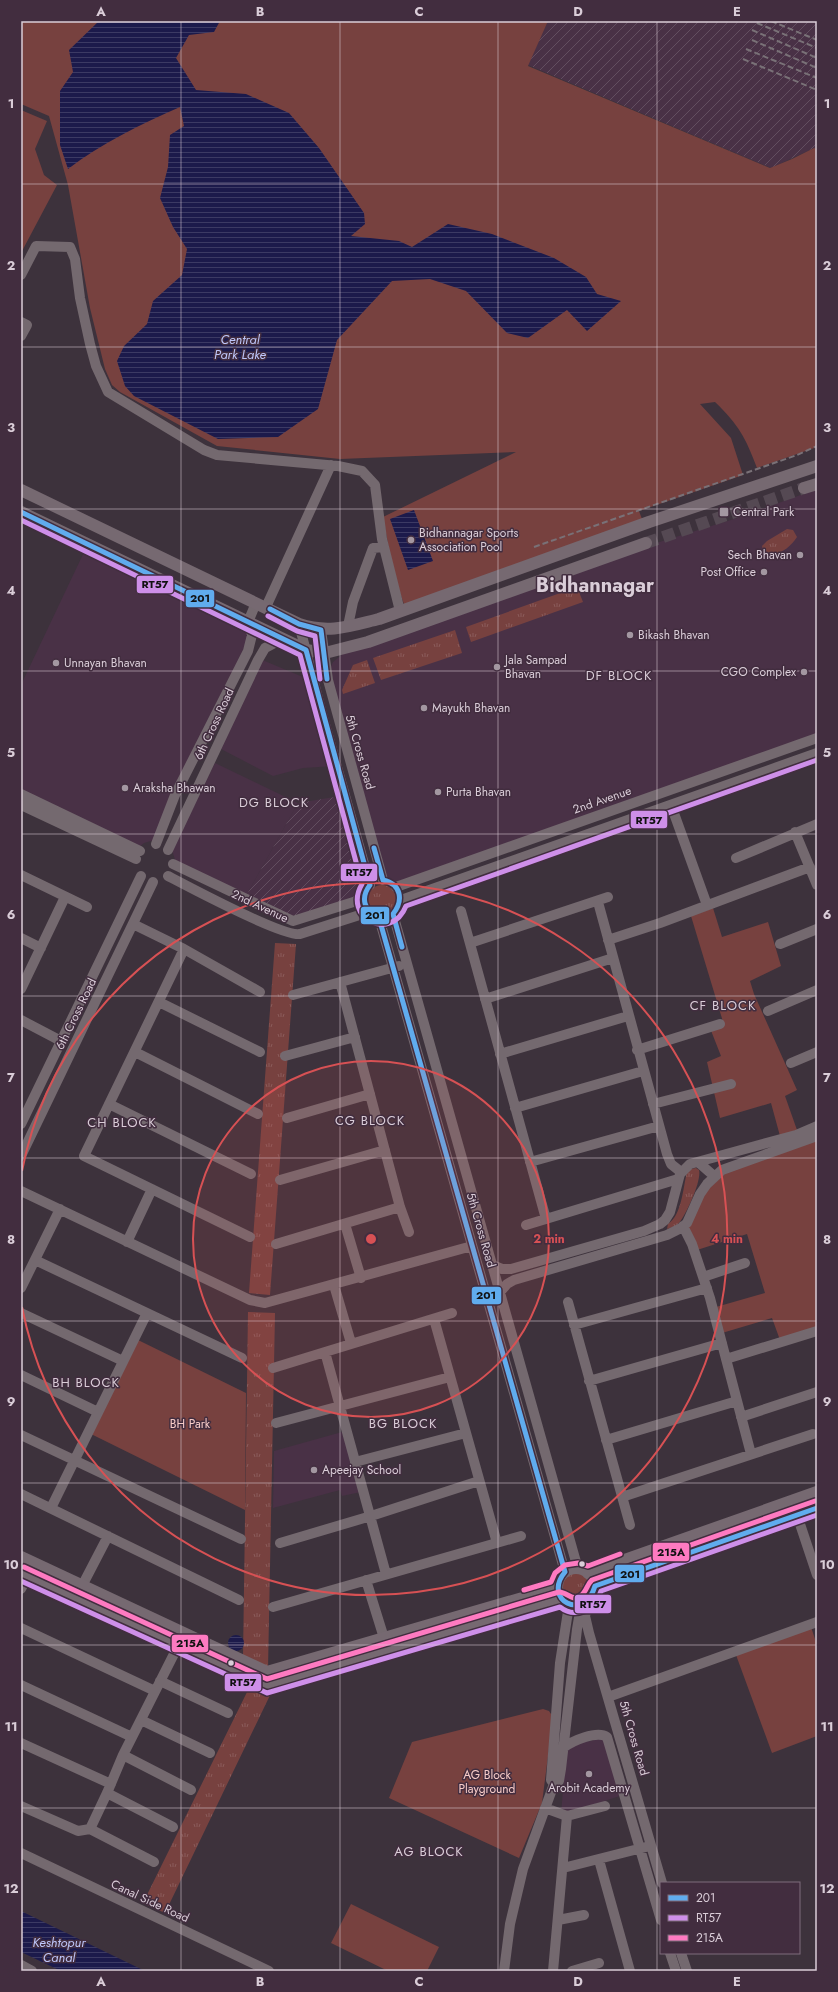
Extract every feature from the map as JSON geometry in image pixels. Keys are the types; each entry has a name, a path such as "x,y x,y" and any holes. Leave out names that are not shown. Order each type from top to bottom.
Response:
{"main road":[{"path":"21,490 299,624 321,630 348,626 400,611 649,522 817,466"},
{"path":"804,488 817,484"},
{"path":"21,512 282,639 306,650 325,653 368,642 485,599 646,543"},
{"path":"479,583 485,599"},
{"path":"557,1588 559,1579 564,1572 583,1571 817,1492"},
{"path":"594,1586 817,1508"},
{"path":"21,1557 267,1672 322,1663 575,1602 592,1596 594,1586 592,1577 583,1571"},
{"path":"24,1574 179,1644 266,1686 384,1638 557,1588"},
{"path":"557,1588 575,1602"},
{"path":"112,1614 118,1602"}],"street":[{"path":"21,275 36,246 70,247 74,259 80,298 96,366 108,392 204,450 217,455 331,465 362,471 375,485 384,548 400,611"},
{"path":"21,322 27,325 21,336"},
{"path":"156,844 175,795 206,738 251,643 252,635 248,622 261,605 331,465"},
{"path":"348,626 353,602 372,548 384,548"},
{"path":"299,624 370,885"},
{"name":"5th Cross Road","path":"321,630 328,680 334,706 383,880"},
{"name":"6th Cross Road","path":"168,850 258,660 265,648 282,639"},
{"path":"206,738 218,743"},
{"name":"2nd Avenue","path":"396,887 817,738"},
{"path":"401,900 671,806 817,753"},
{"path":"701,779 705,793"},
{"path":"21,794 138,855"},
{"path":"649,798 654,812"},
{"path":"21,805 138,855"},
{"path":"671,806 707,905"},
{"path":"736,858 817,824"},
{"path":"795,832 817,885"},
{"path":"156,844 168,850 173,859 173,864 168,876 162,880 153,882 141,876 136,867 138,855 146,846 156,844"},
{"name":"2nd Avenue","path":"173,864 294,921 363,899"},
{"path":"608,940 810,867"},
{"path":"21,875 65,898 87,907"},
{"name":"6th Cross Road","path":"21,1124 79,1007 141,876"},
{"name":"2nd Avenue","path":"168,876 291,934 300,934 369,912"},
{"path":"383,880 390,882 396,887 401,900 398,908 393,914 379,918 369,912 363,899 365,892 370,885 383,880"},
{"name":"6th Cross Road","path":"22,1151 91,1013 153,882"},
{"path":"470,943 598,902 608,897"},
{"path":"21,989 65,898"},
{"path":"598,902 652,1104 671,1164 680,1175"},
{"path":"461,911 546,1219"},
{"name":"5th Cross Road","path":"393,914 492,1265 583,1571"},
{"name":"5th Cross Road","path":"379,918 564,1572"},
{"path":"133,924 184,949 260,992"},
{"path":"780,944 817,929"},
{"path":"21,938 41,948"},
{"path":"184,949 84,1156 250,1237"},
{"path":"485,999 613,958"},
{"path":"293,995 393,968 406,963"},
{"path":"340,982 400,1207 409,1232"},
{"path":"768,1011 817,990"},
{"path":"159,1002 260,1052"},
{"path":"79,1007 91,1013"},
{"path":"500,1054 628,1016"},
{"path":"21,1020 61,1041"},
{"path":"637,1050 720,1024"},
{"path":"285,1056 355,1037"},
{"path":"135,1052 258,1114"},
{"path":"791,1063 817,1052"},
{"path":"515,1108 643,1071"},
{"path":"46,1072 59,1077"},
{"path":"652,1104 731,1084"},
{"path":"287,1118 370,1094"},
{"path":"109,1104 251,1174"},
{"path":"530,1162 659,1126"},
{"path":"492,1265 502,1269 511,1269 644,1231 660,1224 665,1220 670,1212 680,1175 690,1164 796,1136 817,1126"},
{"path":"500,1292 507,1284 514,1280 667,1234 687,1223 700,1194 714,1176 729,1166 817,1136"},
{"path":"280,1180 385,1150"},
{"path":"698,1162 714,1176"},
{"path":"526,1225 680,1175"},
{"path":"455,1186 469,1183"},
{"path":"127,1242 152,1189"},
{"path":"21,1191 250,1300 265,1303 472,1246"},
{"path":"276,1244 400,1207"},
{"path":"21,1288 60,1209"},
{"path":"345,1224 360,1278"},
{"path":"660,1224 667,1234"},
{"path":"683,1226 692,1244 707,1288 751,1454"},
{"path":"580,1249 583,1260"},
{"path":"35,1260 242,1358"},
{"path":"703,1277 745,1263"},
{"path":"334,1285 351,1343"},
{"path":"574,1326 707,1288"},
{"path":"568,1302 630,1525"},
{"path":"51,1508 147,1313"},
{"path":"273,1368 452,1313"},
{"path":"21,1314 123,1361"},
{"path":"434,1319 497,1543"},
{"path":"726,1360 817,1331"},
{"path":"589,1380 722,1343"},
{"path":"325,1352 386,1574"},
{"path":"21,1375 98,1412"},
{"path":"276,1423 339,1405 450,1377"},
{"path":"741,1417 817,1392"},
{"path":"606,1440 737,1401"},
{"path":"355,1462 466,1433"},
{"path":"622,1497 813,1434"},
{"path":"21,1435 241,1539"},
{"path":"280,1543 371,1516 479,1481"},
{"path":"21,1494 239,1600"},
{"path":"797,1515 817,1575"},
{"path":"82,1586 108,1536"},
{"path":"274,1606 521,1536"},
{"path":"21,1589 24,1574"},
{"path":"366,1580 384,1638"},
{"path":"504,1971 510,1924 523,1869 554,1784 559,1781 577,1629 575,1602"},
{"path":"554,1784 551,1780 560,1663 575,1602"},
{"name":"5th Cross Road","path":"575,1602 585,1616 608,1697 646,1847 660,1915"},
{"path":"608,1697 817,1622"},
{"path":"21,1628 155,1691"},
{"path":"90,1829 123,1755 179,1644"},
{"path":"160,1681 228,1713"},
{"path":"21,1685 132,1737"},
{"path":"141,1720 210,1752"},
{"name":"5th Cross Road","path":"563,1748 569,1743 597,1735 604,1735 607,1737 646,1847 662,1882"},
{"path":"21,1743 109,1789 173,1827"},
{"path":"123,1755 191,1790"},
{"path":"21,1806 78,1831 90,1829 154,1862"},
{"path":"545,1808 567,1816 605,1806"},
{"path":"553,1971 567,1816"},
{"path":"563,1868 646,1847"},
{"name":"Canal Side Road","path":"21,1853 269,1971"},
{"path":"598,1860 630,1971"},
{"path":"558,1920 584,1915"},
{"path":"670,1954 676,1971"},
{"path":"682,1954 687,1971"},
{"path":"572,1971 598,1963"},
{"path":"21,1966 32,1971"}],"shaded area":[{"path":"548,21 817,21 817,149 814,148 771,168 528,65"},
{"path":"817,489 817,735 398,883 385,877 330,682 330,668 333,662 344,653 637,549 737,518"},
{"path":"86,548 243,625 248,639 154,840 144,843 139,847 21,790 21,685"},
{"path":"260,659 310,680 334,766 303,768 273,776 221,749"},
{"path":"215,763 298,803 246,896 176,863 172,850"},
{"path":"341,796 366,884 359,899 292,916 246,896 298,803"},
{"name":"Apeejay School","path":"342,1432 361,1492 342,1496 340,1490 273,1508 274,1451"},
{"name":"Arobit Academy","path":"606,1738 620,1796 561,1815 566,1752 578,1743"}],"green space":[{"path":"21,21 548,21 528,66 770,168 814,148 817,149 817,447 757,468 745,440 730,417 715,402 700,404 731,438 743,475 639,511 642,519 405,607 394,576 383,517 516,452 340,459 217,446 120,392 112,385 105,369 90,308 68,185 49,116 21,104"},
{"path":"21,110 47,121 35,149 44,175 57,185 21,253"},
{"path":"787,529 793,530 797,537 786,549 772,554 763,550 762,546 767,541"},
{"path":"577,587 583,602 471,642 466,627"},
{"path":"455,630 462,653 381,680 373,658"},
{"path":"367,660 375,683 343,694 342,690 353,665"},
{"path":"382,885 392,889 396,899 392,909 382,913 372,909 368,899 372,889"},
{"path":"713,908 722,937 768,922 781,966 750,981 754,994 797,1090 785,1096 797,1130 780,1136 771,1103 720,1118 707,1062 721,1056 710,1028 724,1025 691,916"},
{"path":"275,943 296,944 270,1295 249,1293"},
{"path":"817,1138 817,1327 780,1340 772,1318 722,1333 716,1307 765,1293 747,1234 697,1250 687,1232 703,1194 729,1170"},
{"path":"696,1168 699,1170 698,1181 689,1205 679,1223 667,1229 668,1224 673,1220 679,1208 687,1172"},
{"path":"248,1312 275,1313 268,1669 243,1658"},
{"name":"BH Park","path":"138,1340 246,1393 245,1510 91,1434"},
{"path":"576,1573 586,1577 590,1587 586,1597 576,1601 566,1597 562,1587 566,1577"},
{"path":"811,1627 817,1645 817,1736 772,1753 736,1655"},
{"path":"252,1682 273,1689 165,1913 143,1903"},
{"name":"AG Block Playground","path":"543,1709 549,1711 553,1717 542,1803 519,1858 389,1798 412,1742"},
{"path":"351,1904 439,1947 427,1971 388,1971 331,1943"}],"water":[{"name":"Central Park Lake","path":"99,21 220,21 214,32 189,35 176,58 196,90 246,94 289,113 319,148 364,213 365,224 351,236 399,241 412,247 448,224 492,234 554,258 586,277 597,294 621,301 587,331 567,310 528,338 507,333 466,291 430,279 392,281 337,340 318,409 278,437 218,439 134,396 125,386 117,361 124,346 147,324 153,301 182,275 187,249 173,227 160,198 168,167 170,135 184,126 180,107 122,135 94,151 68,169 60,145 60,91 73,72 69,50"},
{"name":"Bidhannagar Sports Association Pool","path":"414,510 433,561 408,570 390,519"},
{"path":"236,1635 242,1637 244,1643 242,1649 236,1651 230,1649 228,1643 230,1637"},
{"name":"Keshtopur Canal","path":"21,1911 145,1971 61,1971 21,1952"}],"tunnel":[{"path":"646,543 804,488"}],"railway":[{"path":"771,21 817,40"},
{"path":"757,23 817,48"},
{"path":"752,30 817,58"},
{"path":"752,40 817,68"},
{"path":"746,49 817,78"},
{"path":"743,59 817,90"},
{"path":"534,547 797,455 817,446"}],"transit line":[{"name":"201","path":"21,512 306,650 370,885 365,895 365,904 370,912 379,918 565,1572 559,1582 558,1591 561,1598 567,1603 575,1605 582,1603 590,1597 595,1586 817,1508"},
{"name":"RT57","path":"21,520 300,655 362,884 358,896 358,907 363,916 371,922 380,924 390,923 399,917 406,906 817,760"},
{"name":"201","path":"270,609 299,624 321,630 327,679"},
{"name":"RT57","path":"268,616 297,631 315,636 320,679"},
{"name":"201","path":"374,848 383,880 394,885 399,893 399,903 393,914 402,947"},
{"name":"215A","path":"24,1567 267,1679 559,1592 576,1598 584,1593 592,1580 815,1501"},
{"name":"RT57","path":"21,1581 267,1693 560,1607 566,1611 584,1611 594,1603 601,1591 817,1515"},
{"name":"215A","path":"524,1590 551,1582 555,1573 565,1565 578,1563 588,1566 620,1554"}],"place":[{"name":"Central Park","path":"724,512"},
{"name":"Bidhannagar Sports Association Pool","path":"411,540"},
{"name":"Sech Bhavan","path":"800,555"},
{"name":"Post Office","path":"764,572"},
{"name":"Bikash Bhavan","path":"630,635"},
{"name":"Unnayan Bhavan","path":"56,663"},
{"name":"Jala Sampad Bhavan","path":"497,667"},
{"name":"CGO Complex","path":"804,672"},
{"name":"Mayukh Bhavan","path":"424,708"},
{"name":"Araksha Bhawan","path":"125,788"},
{"name":"Purta Bhavan","path":"438,792"},
{"name":"Apeejay School","path":"314,1470"},
{"name":"Arobit Academy","path":"589,1774"}],"district":[{"name":"Bidhannagar","path":"595,585"},
{"name":"DF BLOCK","path":"619,675"},
{"name":"DG BLOCK","path":"274,802"},
{"name":"CF BLOCK","path":"723,1005"},
{"name":"CG BLOCK","path":"370,1120"},
{"name":"CH BLOCK","path":"122,1122"},
{"name":"BH BLOCK","path":"86,1382"},
{"name":"BG BLOCK","path":"403,1423"},
{"name":"AG BLOCK","path":"429,1851"}]}
